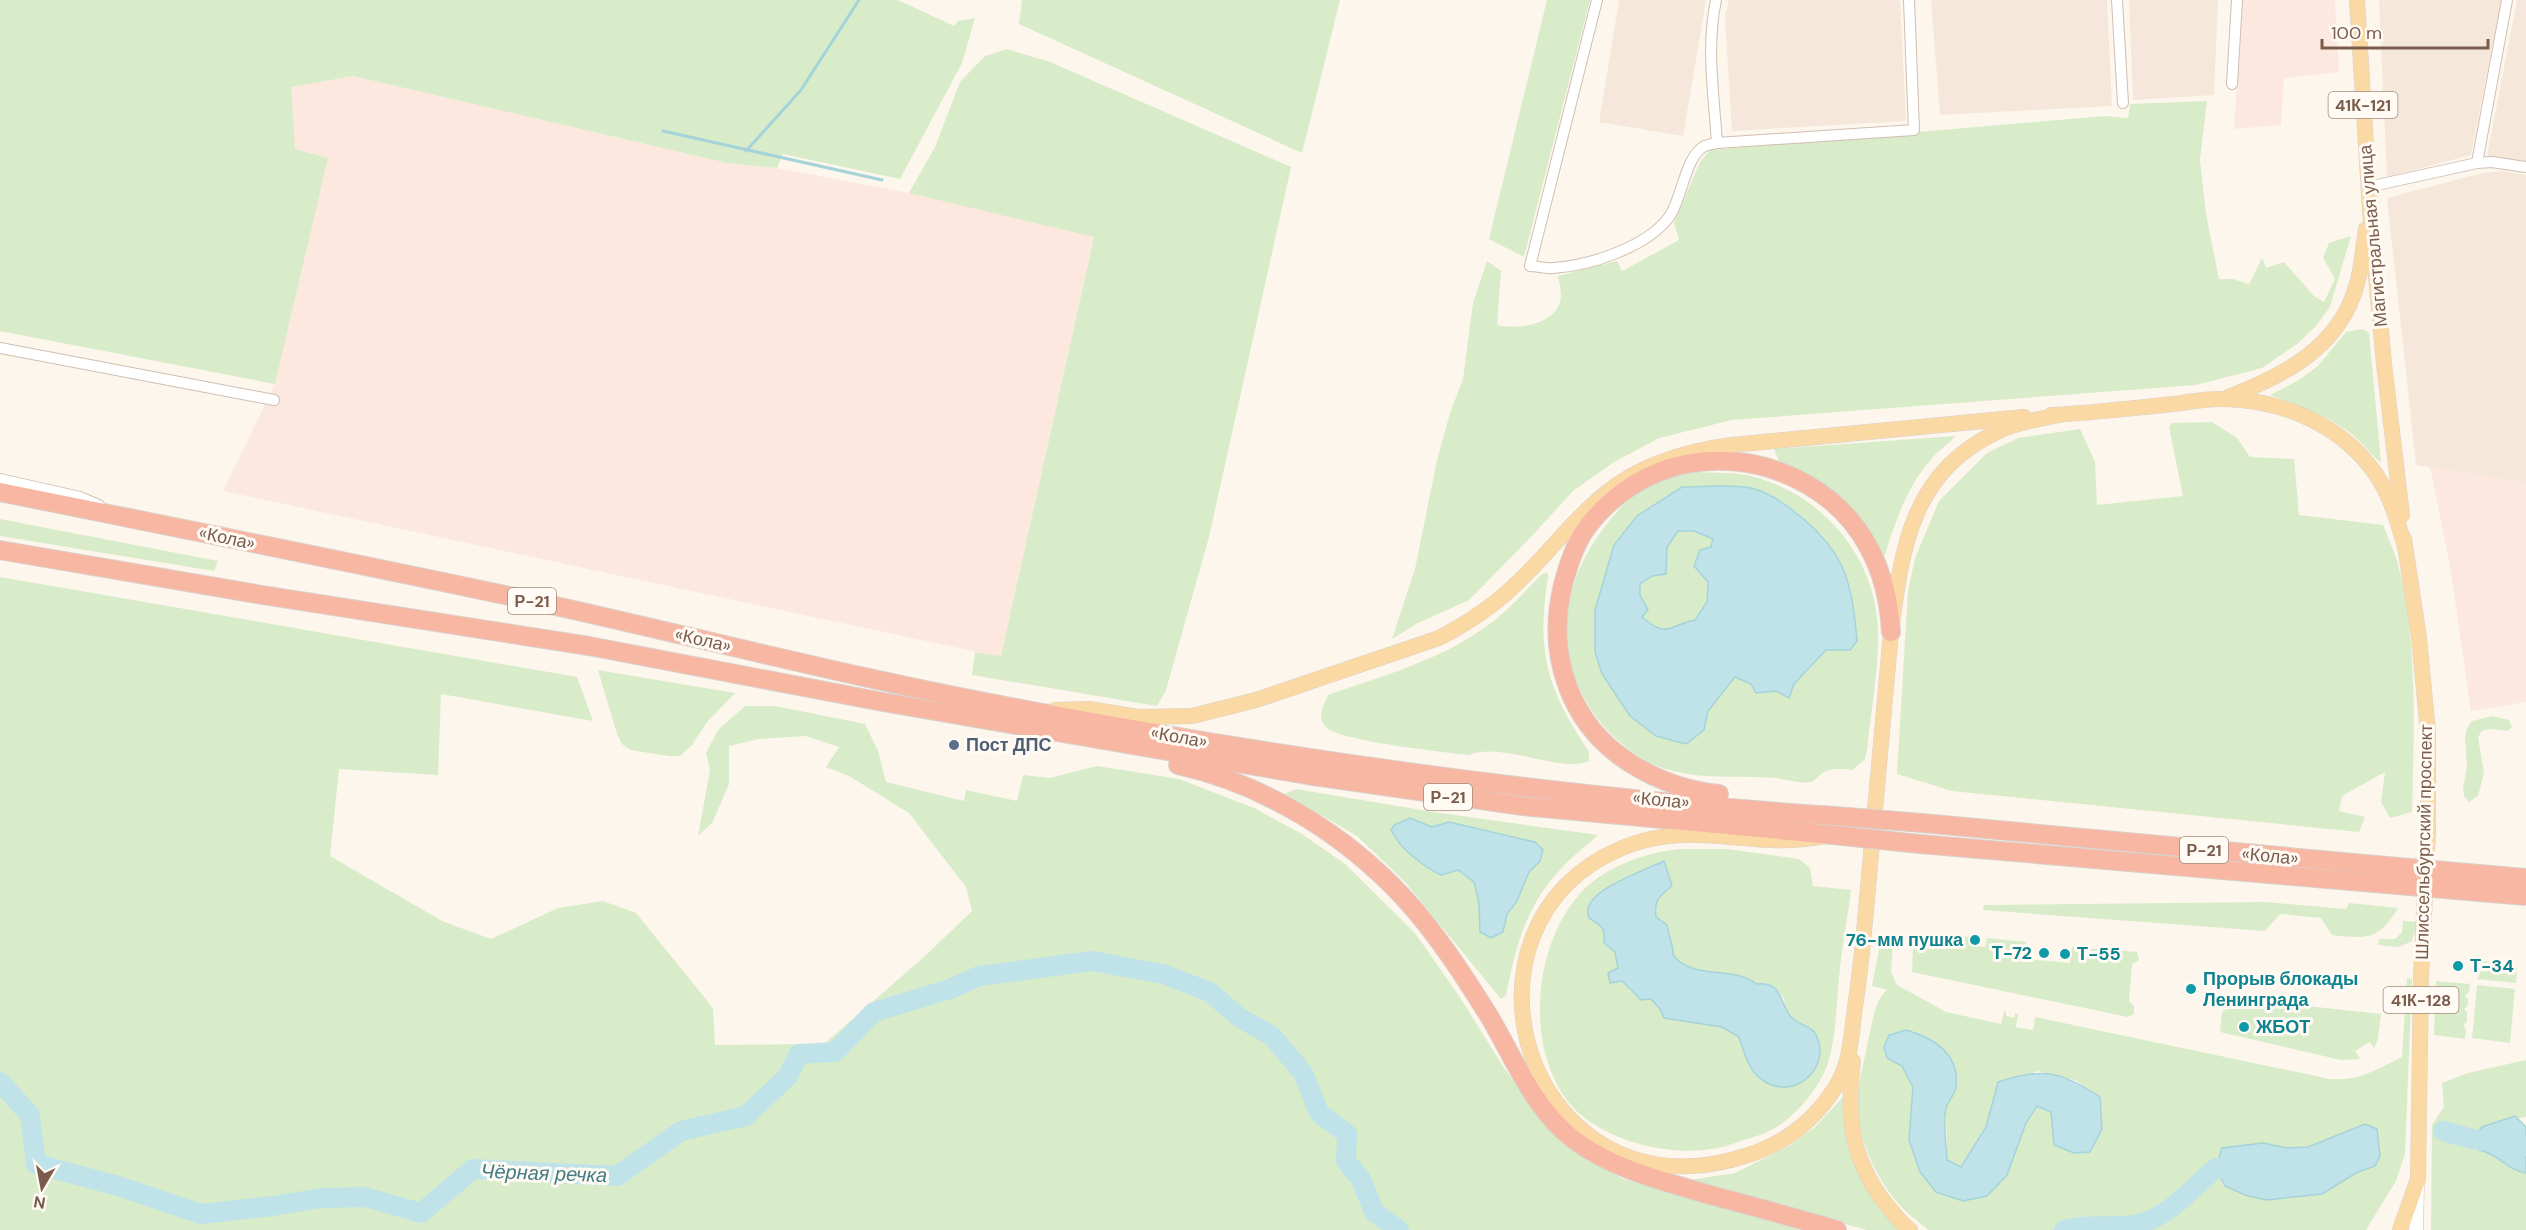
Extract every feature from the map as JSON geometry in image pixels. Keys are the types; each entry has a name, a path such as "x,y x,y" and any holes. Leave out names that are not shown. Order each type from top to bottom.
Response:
{"highway":[{"path":"1812,814 1764,798 1713,794 1677,786 1640,770 1617,755 1589,728 1572,700 1559,660 1557,631 1559,603 1574,550 1584,532 1602,510 1632,486 1650,476 1671,467 1700,460 1755,463 1784,472 1815,489 1845,514 1859,531 1883,579 1890,611 1890,632"},
{"name":"«Кола»","path":"0,492 519,598 926,690 1026,710 1257,750 1447,777 1922,823 2375,874"},
{"name":"«Кола»","path":"0,550 256,594 589,646 883,702 1218,761 1466,799 1604,815 1920,844 2375,874"},
{"path":"1066,734 1137,756 1206,772 1237,783 1295,810 1355,852 1406,900 1443,947 1490,1018 1518,1070 1552,1118 1572,1138 1593,1152 1625,1168 1659,1180 1837,1230"},
{"name":"Р-21","path":"2375,874 2526,878"},
{"name":"Р-21","path":"2375,874 2526,896"}],"main road":[{"name":"Магистральная улица","path":"2357,0 2368,188 2384,364"},
{"path":"2223,399 2292,368 2321,345 2335,328 2350,303 2357,284 2370,210"},
{"name":"Шлиссельбургский проспект","path":"2384,364 2405,547 2419,638 2428,732 2428,831 2421,989 2418,1179 2400,1230"},
{"path":"1026,710 1089,709 1138,717 1192,716 1256,700 1414,648 1461,627 1498,601 1606,493 1647,467 1689,452 1743,444 1995,418 2059,415 2223,399 2285,408 2311,418 2343,439 2377,476 2393,507 2405,547"},
{"path":"1833,835 1792,842 1712,834 1673,835 1625,847 1586,867 1569,882 1547,910 1530,947 1523,981 1523,1018 1526,1040 1544,1085 1558,1107 1579,1129 1610,1149 1644,1162 1679,1167 1719,1164 1755,1154 1787,1139 1814,1113 1834,1089 1847,1065 1860,975 1890,632 1896,588 1911,523 1931,488 1955,460 1984,439 2021,424 2059,415"},
{"path":"1860,975 1860,1009 1850,1092 1851,1124 1862,1167 1899,1222 1910,1230"},
{"name":"41К-128","path":"2416,1230 2418,1179"}],"street":[{"path":"1597,0 1530,266 1552,268 1574,264 1628,248 1644,240 1658,228 1676,204 1694,157 1703,147 1717,143 1914,130 1909,0"},
{"path":"1716,0 1712,19 1711,46 1717,143"},
{"path":"2117,0 2123,103"},
{"path":"2232,84 2236,0"},
{"path":"2477,163 2507,0"},
{"path":"2368,188 2477,163 2492,162 2526,167"},
{"path":"0,348 274,400"},
{"path":"0,479 80,497 141,520"}],"shaded area":[{"path":"1619,0 1706,0 1683,136 1599,122"},
{"path":"1729,0 1900,0 1906,121 1732,131 1725,17"},
{"path":"1931,0 2107,0 2112,106 1940,115"},
{"path":"2129,0 2218,0 2214,95 2133,100"},
{"path":"2242,0 2335,0 2339,72 2284,78 2281,125 2234,129"},
{"path":"2379,0 2501,0 2471,155 2387,177"},
{"path":"2517,0 2526,0 2526,161 2487,156"},
{"path":"353,76 727,163 777,168 909,193 1094,236 1001,657 223,491 275,384 327,159 295,149 290,87"},
{"path":"2503,171 2526,175 2526,483 2416,465 2387,198 2482,173"},
{"path":"2430,467 2526,483 2526,702 2471,711 2451,572"}],"green space":[{"path":"0,0 898,0 954,26 958,21 975,18 962,63 900,179 783,154 777,168 727,163 353,76 291,87 295,149 328,158 275,384 0,331"},
{"path":"1022,0 1340,0 1302,153 1019,24"},
{"path":"1547,0 1590,0 1524,257 1489,239"},
{"path":"1007,49 1050,62 1291,167 1209,537 1166,690 1157,706 972,675 975,652 1001,656 1094,237 909,193 935,147 960,82 985,56"},
{"path":"2207,101 2200,160 2206,214 2219,279 2233,279 2249,284 2262,258 2266,268 2284,262 2314,296 2324,302 2335,279 2323,258 2329,243 2351,236 2330,307 2315,327 2297,344 2262,368 2196,385 1732,420 1659,438 1614,462 1573,491 1469,600 1416,624 1392,639 1415,569 1437,460 1450,413 1463,379 1473,303 1487,261 1501,271 1497,325 1526,326 1546,319 1554,313 1561,295 1558,276 1617,261 1622,271 1679,240 1674,223 1700,162 1710,150 2105,116 2128,118 2130,104"},
{"path":"2363,329 2369,333 2381,463 2345,429 2314,412 2270,395 2299,380 2318,366 2346,332"},
{"path":"2212,422 2237,438 2250,457 2294,459 2299,515 2383,525 2398,564 2409,625 2413,687 2412,812 2390,818 2381,802 2385,772 2342,796 2339,811 2365,817 2359,832 1952,791 1897,774 1908,591 1915,558 1939,501 1987,453 2018,438 2080,429 2095,462 2097,505 2183,496 2169,427 2172,423"},
{"path":"1956,436 1932,458 1915,481 1902,506 1883,560 1863,522 1854,511 1838,495 1819,482 1779,461 1774,449"},
{"path":"1696,472 1751,476 1801,497 1822,513 1856,554 1875,604 1878,646 1867,750 1865,759 1853,770 1829,770 1811,782 1775,778 1692,775 1676,772 1645,760 1617,739 1595,714 1579,687 1570,657 1567,626 1571,594 1582,563 1600,533 1630,499 1652,484","holes":["1668,495 1778,499 1822,535 1841,563 1851,588 1857,641 1850,650 1826,650 1804,675 1779,689 1756,693 1751,684 1735,677 1708,711 1630,716 1602,674 1595,652 1614,546 1637,516"]},
{"path":"0,519 218,561 214,571 0,536"},
{"path":"1678,531 1694,531 1713,539 1707,602 1695,620 1669,629 1658,629 1642,617 1640,584 1652,576 1666,574 1667,547"},
{"path":"1547,572 1543,628 1548,669 1563,708 1589,752 1589,761 1563,764 1498,752 1468,755 1416,749 1336,733 1324,724 1321,712 1328,695 1411,666 1451,648 1495,620 1541,575"},
{"path":"0,577 577,677 593,721 441,694 438,775 339,769 330,856 442,921 491,939 558,908 603,901 636,913 713,1008 715,1045 824,1044 924,957 972,911 966,887 909,813 849,776 826,767 839,747 806,736 759,739 729,746 729,784 712,823 698,836 710,770 706,753 718,730 745,706 775,706 865,724 878,751 886,782 964,801 966,790 1017,801 1023,775 1050,778 1097,766 1179,779 1254,808 1302,834 1345,864 1415,933 1461,999 1504,1068 1545,1123 1577,1152 1623,1179 1800,1230 0,1230"},
{"path":"598,670 735,693 707,722 692,745 680,756 630,750 622,744 617,734"},
{"path":"2493,716 2509,720 2512,727 2507,731 2490,729 2482,731 2478,737 2484,773 2478,796 2469,802 2464,796 2463,789 2467,766 2465,738 2467,728 2472,721"},
{"path":"1296,789 1440,813 1598,835 1564,865 1538,898 1518,945 1506,996 1501,999 1405,882 1357,836 1285,794","holes":["1410,818 1432,827 1449,822 1535,842 1540,861 1529,872 1517,901 1507,914 1479,922 1479,903 1474,882 1458,870 1441,875 1394,837"]},
{"path":"1727,849 1799,859 1810,868 1813,886 1851,890 1840,965 1833,1038 1830,1057 1823,1075 1804,1102 1780,1125 1768,1132 1707,1150 1671,1150 1625,1140 1595,1125 1577,1111 1569,1103 1554,1078 1544,1048 1540,1016 1542,984 1548,952 1560,922 1577,897 1599,877 1628,861 1670,850","holes":["1664,861 1654,906 1656,917 1667,925 1673,955 1680,961 1700,971 1756,984 1763,983 1783,996 1787,1012 1798,1025 1811,1028 1740,1037 1722,1027 1664,1018 1660,1009 1650,998 1631,992 1622,981 1608,973 1618,969 1615,952 1602,926 1595,899 1607,888"]},
{"path":"2266,902 2346,909 2349,903 2398,908 2378,932 2363,937 2332,935 2321,918 2280,914 2265,931 1983,910 1984,905"},
{"path":"2403,921 2418,922 2412,941 2399,947 2378,945 2379,939 2395,939 2402,932"},
{"path":"1927,933 1969,937 1969,945 1985,947 1987,938 2026,942 2026,959 2070,963 2072,947 2137,952 2139,960 2132,964 2129,1001 2134,1006 2134,1014 2128,1017 1912,972 1913,945 1926,946"},
{"path":"1886,939 1893,946 1891,972 1897,985 1946,1012 2001,1024 2004,1011 2006,1011 2006,1016 2014,1018 2015,1013 2018,1014 2016,1027 2033,1030 2035,1017 2330,1079 2359,1076 2402,1057 2407,978 2412,979 2405,1154 2396,1181 2366,1230 1928,1230 1888,1191 1867,1150 1859,1121 1858,1091 1872,1021 1879,1000 1887,990 1872,986 1880,944","holes":["1902,1066 1956,1089 1946,1108 1947,1160 1961,1167 1986,1127 1994,1095 2037,1071 2075,1080 2100,1097 2051,1112 2037,1106 2026,1123 2007,1175 1987,1196 1963,1201 1936,1192 1909,1140 1913,1087","2365,1124 2375,1166 2356,1173 2322,1194 2266,1200 2263,1143 2287,1148 2308,1147"]},
{"path":"2479,961 2517,966 2516,983 2477,979 2482,969"},
{"path":"2436,981 2470,984 2469,992 2465,996 2468,999 2468,1006 2464,1009 2467,1012 2467,1022 2463,1025 2466,1029 2465,1039 2434,1035"},
{"path":"2477,985 2515,989 2510,1043 2472,1038"},
{"path":"2242,999 2381,1014 2378,1039 2374,1048 2370,1042 2355,1051 2360,1059 2341,1060 2220,1032 2222,1012"},
{"path":"2526,1060 2526,1117 2497,1122 2479,1150 2492,1155 2513,1169 2526,1173 2526,1230 2431,1230 2432,1125 2444,1107 2442,1083 2468,1073"},
{"path":"1843,1097 1865,1184 1898,1230 1866,1230 1690,1180 1735,1173 1789,1146 1815,1127"}],"water":[{"path":"1682,487 1743,487 1775,498 1812,527 1836,554 1848,584 1857,641 1850,650 1826,650 1794,684 1789,698 1776,691 1756,693 1751,684 1735,677 1708,711 1704,730 1686,744 1656,736 1630,716 1602,674 1595,652 1595,610 1614,545 1637,516","holes":["1678,531 1694,531 1713,539 1711,547 1700,550 1694,566 1708,582 1707,602 1695,620 1668,629 1658,628 1642,617 1648,610 1640,595 1640,584 1652,576 1666,574 1667,547"]},
{"path":"1410,818 1432,827 1449,822 1535,842 1543,850 1540,861 1529,872 1517,901 1507,914 1503,932 1491,938 1480,932 1479,903 1474,882 1458,870 1441,875 1420,862 1400,844 1391,830 1394,825"},
{"path":"1664,861 1672,886 1658,899 1656,917 1667,925 1673,955 1681,963 1691,968 1736,975 1756,984 1774,987 1790,1016 1813,1030 1820,1047 1819,1060 1813,1072 1804,1081 1792,1086 1779,1087 1765,1082 1753,1071 1739,1037 1722,1027 1664,1018 1651,999 1641,1000 1622,981 1610,983 1608,973 1618,968 1615,952 1604,943 1603,930 1600,925 1589,918 1588,908 1592,900 1610,886"},
{"path":"1906,1030 1935,1043 1943,1049 1954,1065 1956,1087 1945,1114 1947,1160 1961,1167 1986,1127 1998,1082 2040,1073 2062,1077 2100,1097 2102,1129 2090,1152 2074,1153 2054,1145 2051,1112 2037,1106 2026,1123 2007,1175 1987,1196 1963,1201 1936,1192 1920,1172 1909,1140 1913,1087 1902,1066 1887,1058 1884,1047 1889,1035"},
{"path":"2515,1116 2526,1127 2526,1173 2513,1169 2492,1155 2479,1150 2472,1139 2482,1127"},
{"path":"2365,1124 2377,1129 2380,1156 2375,1166 2356,1173 2322,1194 2266,1200 2245,1195 2225,1186 2216,1168 2222,1148 2263,1143 2287,1148 2308,1147"}],"waterway":[{"path":"746,151 801,90 859,0"},
{"path":"663,131 882,180"},
{"name":"Чёрная речка","path":"0,1082 30,1115 36,1164 118,1186 201,1214 321,1198 365,1197 421,1213 473,1169 617,1176 681,1131 746,1116 788,1076 799,1054 835,1052 874,1012 950,989 979,976 1092,961 1163,974 1210,992 1240,1018 1272,1036 1303,1073 1319,1113 1347,1134 1346,1161 1361,1179 1374,1212 1399,1230"},
{"path":"2443,1131 2472,1139 2526,1146"},
{"path":"2064,1230 2138,1224 2160,1215 2180,1201 2216,1168 2241,1167"}],"place":[{"name":"Пост ДПС","path":"954,745"},
{"name":"76-мм пушка","path":"1975,940"},
{"name":"Т-72","path":"2044,953"},
{"name":"Т-55","path":"2065,954"},
{"name":"Т-34","path":"2458,966"},
{"name":"Прорыв блокады Ленинграда","path":"2191,989"},
{"name":"ЖБОТ","path":"2244,1027"}]}
